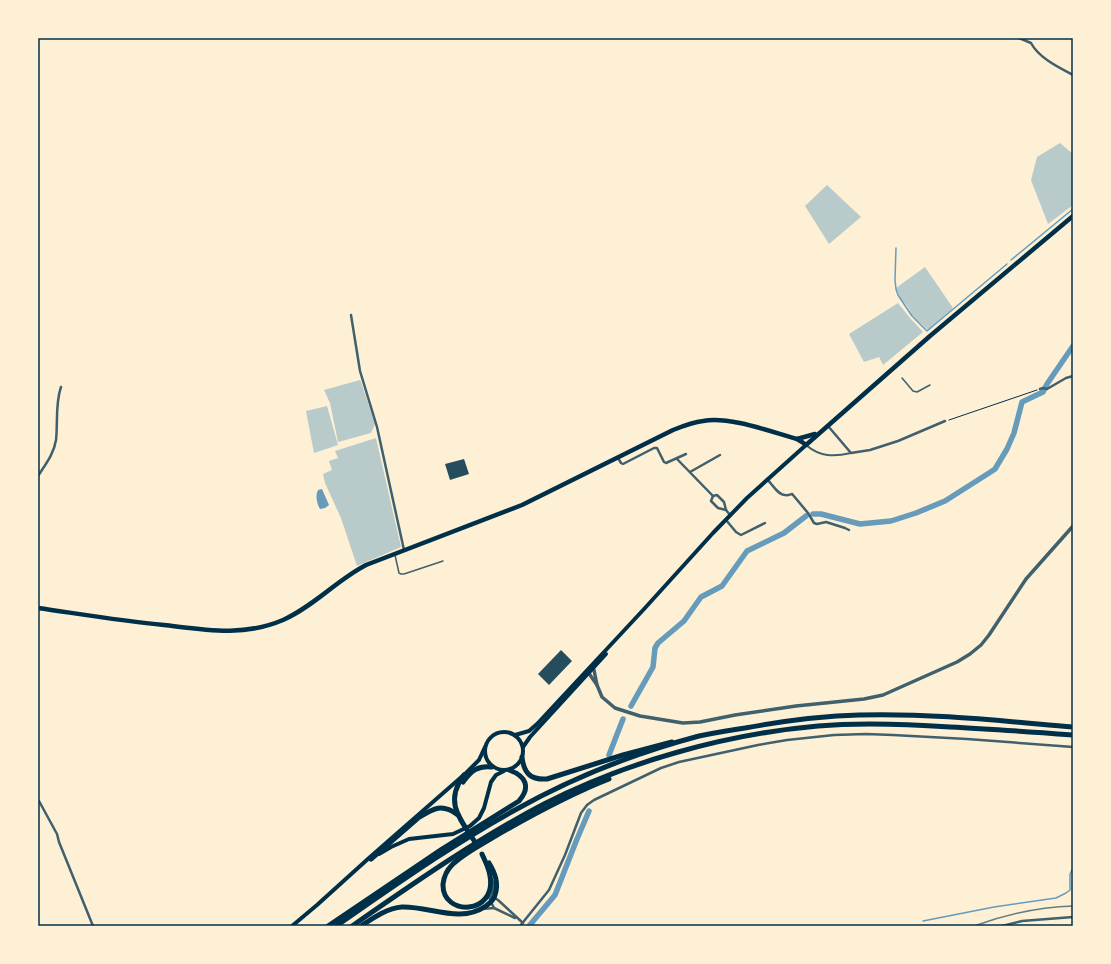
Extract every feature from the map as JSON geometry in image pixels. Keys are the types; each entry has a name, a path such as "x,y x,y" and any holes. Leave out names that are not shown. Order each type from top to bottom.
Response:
{"highway":[{"path":"522,758 524,769 529,775 537,779 547,779 665,743 699,736 780,722 860,715 913,716 1073,726"},
{"path":"352,926 479,841 538,808 582,786 660,757 726,740 781,730 819,726 909,724 1073,735"},
{"path":"336,926 432,861 489,824 517,808 577,779 614,764 699,736"},
{"path":"490,899 470,907 459,906 454,903 449,899 444,890 444,880 447,871 452,865 469,852 530,816 660,757"},
{"path":"458,815 457,794 463,782 476,768 492,767"},
{"path":"328,926 442,849 519,801 525,791 524,781 518,773 506,770"},
{"path":"361,926 386,911 401,907 455,914 469,914 481,909 490,899 497,888 496,877 458,815 454,804 454,794 464,775"},
{"path":"371,859 426,812 448,808 458,815"},
{"path":"481,852 490,876 490,899"}],"main road":[{"path":"342,882 371,859 391,847 409,839 453,834 470,826 479,818 484,808 491,782 496,775 515,767 519,763 522,758 523,747 530,737 587,673 598,658 726,519 767,479 828,425 1073,215"},
{"path":"38,608 126,621 204,630 251,630 284,620 302,610 354,571 370,563 522,505 673,430 691,423 704,420 726,420 797,439 806,445"},
{"path":"797,439 819,433"},
{"path":"515,735 524,733 534,727 592,669 638,615"},
{"path":"292,926 464,775 479,760 487,741 491,736 497,733 509,732 518,738 523,747"},
{"path":"485,747 488,763 498,770 506,770"}],"street":[{"path":"1019,38 1031,43 1041,55 1073,75"},
{"path":"351,315 360,371 377,427 404,550"},
{"path":"1040,389 1073,376"},
{"path":"38,476 48,460 56,440 60,387"},
{"path":"806,445 817,453 827,455 843,455 870,450 898,441 945,422"},
{"path":"828,425 851,453"},
{"path":"618,458 623,464 654,448 657,448 664,462 666,463 686,454"},
{"path":"690,472 720,455"},
{"path":"677,459 684,468 690,472 713,496 717,495 724,502 726,510 730,515"},
{"path":"767,479 783,495 786,496 792,494 808,513 814,523 817,524 826,522 848,530"},
{"path":"713,496 711,500 718,508 726,510"},
{"path":"726,519 736,532 741,535 765,523"},
{"path":"598,658 592,669 597,685 602,697 615,708 640,716 683,723 700,722 796,706 864,699 883,695 957,662 981,645 1026,579 1073,526"},
{"path":"587,673 597,685"},
{"path":"520,926 549,890 565,855 581,813 587,805 594,800 639,778 679,762 758,745 834,735 866,734 967,738 1073,747"},
{"path":"40,801 57,834 94,926"},
{"path":"490,899 500,902 522,923"},
{"path":"490,899 494,908"},
{"path":"481,909 494,908 522,923"},
{"path":"1002,926 1022,921 1073,918"}],"lane":[{"path":"902,378 913,392 917,392 930,385"},
{"path":"394,554 399,573 401,574 443,561"}],"path":[{"path":"945,422 1040,389"}],"shaded area":[{"path":"1060,143 1073,154 1073,205 1048,224 1031,180 1037,157"},
{"path":"827,185 861,217 829,244 805,206"},
{"path":"925,267 953,308 928,330 912,315 908,307 901,299 896,288"},
{"path":"898,303 923,332 883,365 879,357 864,362 849,334"},
{"path":"360,380 375,424 371,433 338,442 330,403 324,390"},
{"path":"327,406 338,445 314,453 306,411"},
{"path":"376,438 401,547 357,566 341,518 325,483 323,474 332,470 329,461 338,458 335,451"}],"water":[{"path":"322,489 329,505 320,509 317,502 317,495 318,490"}],"building":[{"path":"464,459 469,474 450,480 445,464"},
{"path":"561,650 572,661 549,685 538,674"}],"waterway":[{"path":"1011,260 1073,209"},
{"path":"896,248 895,280 898,295 912,316 927,331 1007,264"},
{"path":"813,514 821,514 860,524 891,521 945,501 989,473 995,469 1007,449 1014,433 1022,402 1043,392 1073,346"},
{"path":"631,706 653,667 655,648 658,643 684,621 701,597 722,586 747,551 784,533 806,516"},
{"path":"609,755 623,719"},
{"path":"529,926 555,895 589,811"},
{"path":"923,921 994,907 1056,898 1070,890 1070,874 1073,868"}],"railway":[{"path":"974,926 1023,912 1073,906"}]}
